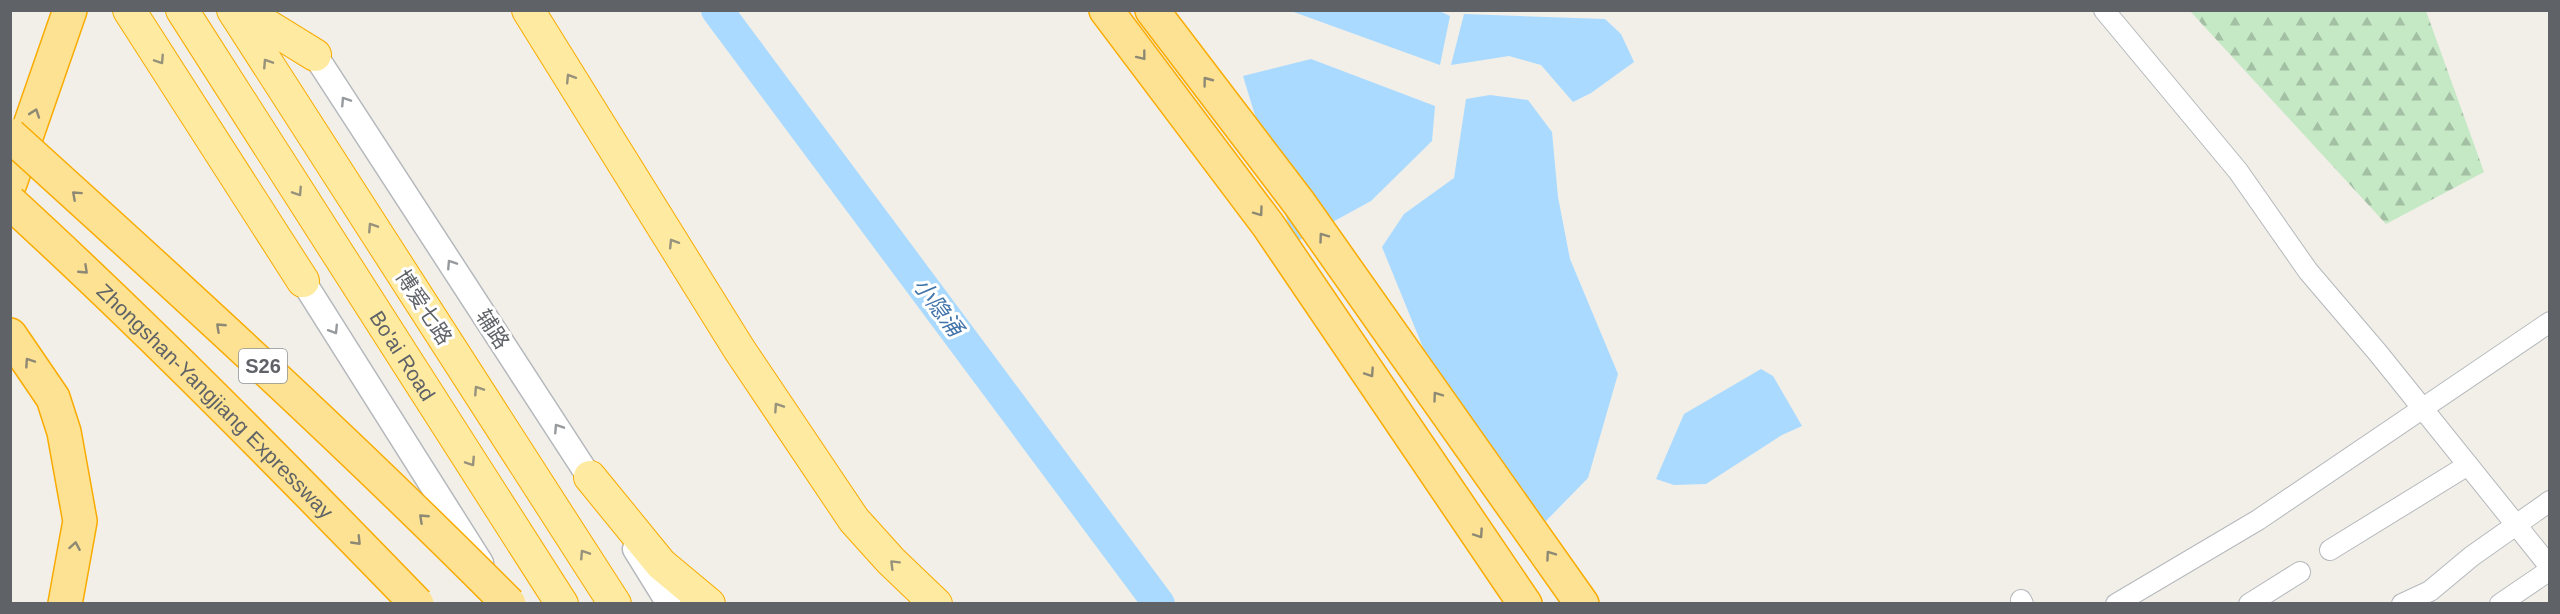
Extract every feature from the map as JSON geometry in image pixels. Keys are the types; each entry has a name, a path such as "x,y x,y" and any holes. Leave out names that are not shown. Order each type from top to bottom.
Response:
{"highway":[{"path":"10,204 13,161 54,61 70,10"},
{"path":"129,10 303,281"},
{"path":"182,10 244,107 303,281"},
{"name":"博爱七路","path":"233,10 615,603"},
{"path":"242,10 315,56"},
{"path":"286,10 315,56"},
{"path":"528,10 739,349 854,520 891,561 936,603"},
{"path":"1106,10 1269,225 1525,603"},
{"path":"1152,10 1299,203 1582,603"},
{"name":"Bo'ai Road","path":"244,107 562,603"},
{"name":"S26","path":"13,161 289,391 435,529 508,603"},
{"name":"Zhongshan-Yangjiang Expressway","path":"10,204 92,277 259,440 417,603"},
{"path":"10,335 53,398 64,432 80,521 65,603"},
{"path":"590,477 661,564 709,603"}],"street":[{"path":"2104,10 2238,171 2308,271 2423,408 2518,525 2550,569 2500,603"},
{"name":"辅路","path":"315,56 590,477 669,603"},
{"path":"303,281 508,603"},
{"path":"2116,603 2258,520 2550,322"},
{"path":"2331,550 2468,465"},
{"path":"2402,603 2430,591 2472,556 2550,501"},
{"path":"2249,603 2300,572"}],"green space":[{"path":"2190,11 2426,11 2484,172 2386,224"}],"water":[{"path":"1437,10 1450,16 1440,65 1291,11"},
{"path":"1464,14 1605,19 1621,34 1634,62 1591,93 1573,102 1541,65 1509,56 1451,65"},
{"path":"1311,59 1435,106 1432,141 1371,201 1294,243 1243,76"},
{"path":"1490,95 1528,100 1552,132 1558,197 1570,259 1618,374 1588,478 1543,524 1446,404 1382,247 1404,214 1454,178 1466,99"},
{"path":"1761,369 1773,376 1802,426 1782,435 1706,484 1674,485 1656,479 1684,414"}],"waterway":[{"name":"小隐涌","path":"717,10 1159,604"}]}
